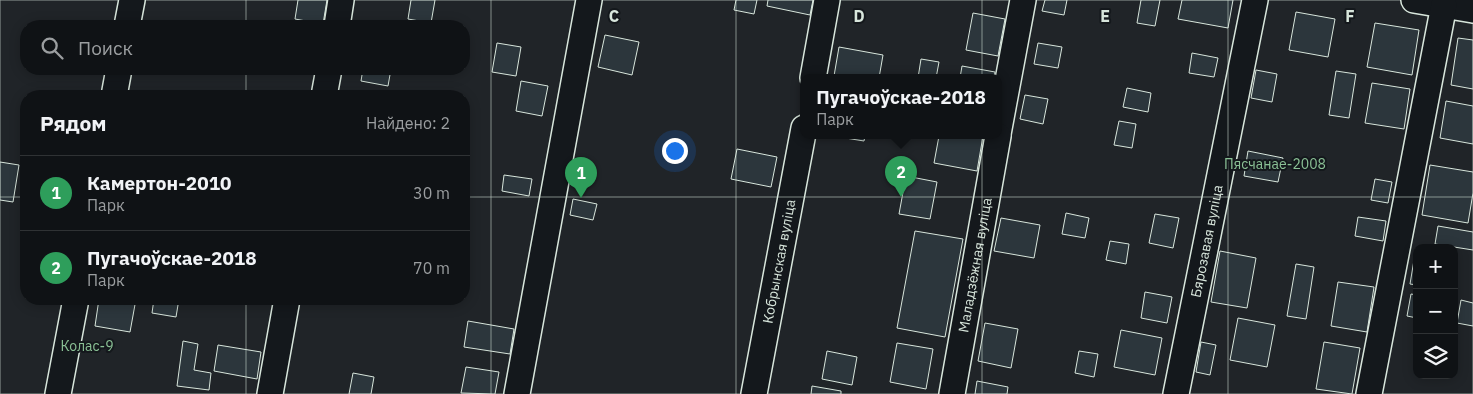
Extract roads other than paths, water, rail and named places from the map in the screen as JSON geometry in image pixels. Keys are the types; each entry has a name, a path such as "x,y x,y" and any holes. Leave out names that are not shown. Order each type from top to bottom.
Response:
{"lane":[{"path":"128,20 132,0"},
{"path":"338,20 341,0"},
{"path":"517,394 589,0"},
{"path":"814,74 827,0"},
{"name":"Маладзёжная вуліца","path":"1002,113 1023,0"},
{"name":"Бярозавая вуліца","path":"1176,394 1255,0"},
{"path":"1414,0 1473,10"},
{"path":"1369,394 1444,5"},
{"path":"115,90 118,75"},
{"path":"325,90 328,75"},
{"name":"Кобрынская вуліца","path":"754,394 802,139"},
{"name":"Маладзёжная вуліца","path":"952,394 997,139"},
{"path":"58,394 75,305"},
{"path":"270,394 286,305"}],"place":[{"name":"Пугачоўскае-2018","path":"901,197"},
{"name":"Камертон-2010","path":"581,198"}],"park label":[{"name":"Пясчанае-2008","path":"1275,164"},
{"name":"Колас-9","path":"87,346"}]}
